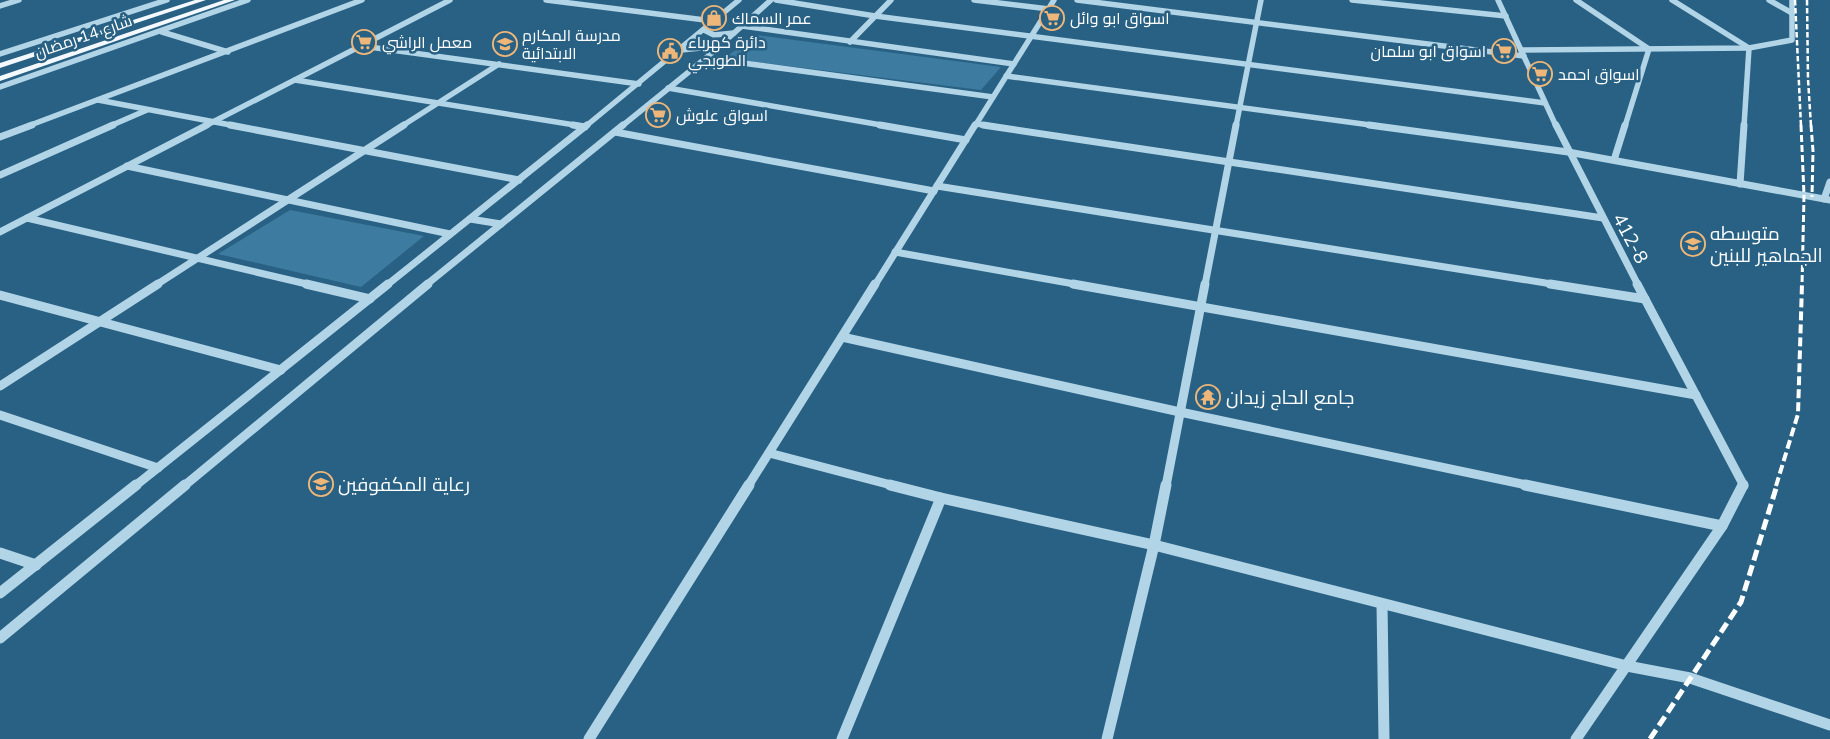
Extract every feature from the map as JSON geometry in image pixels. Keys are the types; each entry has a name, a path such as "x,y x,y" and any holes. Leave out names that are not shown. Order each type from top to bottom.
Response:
{"main road":[{"name":"شارع 14 رمضان","path":"0,66 202,0"},
{"name":"شارع 14 رمضان","path":"0,78 229,1"}],"street":[{"path":"0,6 19,0"},
{"path":"0,54 167,0"},
{"path":"0,87 248,0"},
{"path":"0,137 229,52 362,0"},
{"path":"0,232 450,0"},
{"path":"546,0 713,21"},
{"path":"598,6 607,0"},
{"path":"0,593 679,52 739,0"},
{"path":"0,638 708,56 771,0"},
{"path":"776,0 875,16 1545,102"},
{"path":"850,42 891,0"},
{"path":"974,0 1048,9"},
{"path":"589,739 1054,0"},
{"path":"1078,0 1522,53 1749,48 1790,42 1792,40 1792,0"},
{"path":"1107,739 1154,545 1261,0"},
{"path":"1352,0 1506,16"},
{"name":"412-8","path":"1498,0 1568,152 1744,486 1722,526"},
{"path":"1576,0 1649,49"},
{"path":"1672,0 1749,48"},
{"path":"1769,0 1792,13"},
{"path":"742,26 1014,64"},
{"path":"704,30 716,36 735,32"},
{"path":"161,31 229,52"},
{"path":"362,46 639,84"},
{"path":"679,52 688,48 699,48 708,50 708,56"},
{"path":"1740,184 1749,48"},
{"path":"1614,160 1649,49"},
{"path":"708,56 993,98"},
{"path":"0,386 499,64"},
{"path":"1006,76 1568,152 1827,200 1830,182"},
{"path":"295,80 585,127"},
{"path":"668,88 966,140"},
{"path":"98,100 519,180"},
{"path":"0,175 148,110"},
{"path":"976,124 1603,218"},
{"path":"615,132 936,188 1645,299"},
{"path":"127,166 450,234"},
{"path":"27,218 370,299"},
{"path":"470,219 502,224"},
{"path":"895,252 1696,396"},
{"path":"0,295 281,370"},
{"path":"842,337 1180,412 1722,526 1576,739"},
{"path":"0,415 158,468"},
{"path":"769,452 941,498 1154,545 1627,666 1690,678 1830,725"},
{"path":"842,739 941,498"},
{"path":"0,553 36,565"},
{"path":"1382,604 1384,739"}],"shaded area":[{"path":"757,35 1001,67 981,90 724,58"},
{"path":"290,210 424,236 361,287 218,254"}],"railway":[{"path":"1795,0 1801,126"},
{"path":"1807,0 1808,79 1811,126"},
{"path":"1801,125 1804,195 1802,285"},
{"path":"1811,125 1813,151 1812,197"},
{"path":"1776,486 1798,414 1802,284"},
{"path":"1650,739 1741,602 1777,485"}],"place":[{"name":"عمر السماك","path":"714,18"},
{"name":"اسواق ابو وائل","path":"1052,18"},
{"name":"معمل الراشي","path":"364,42"},
{"name":"مدرسة المكارم الابتدائية","path":"505,44"},
{"name":"دائرة كهرباء الطوبجي","path":"670,51"},
{"name":"اسواق ابو سلمان","path":"1504,51"},
{"name":"اسواق احمد","path":"1540,74"},
{"name":"اسواق علوش","path":"658,115"},
{"name":"متوسطه الجماهير للبنين","path":"1693,244"},
{"name":"جامع الحاج زيدان","path":"1208,397"},
{"name":"رعاية المكفوفين","path":"321,484"}]}
